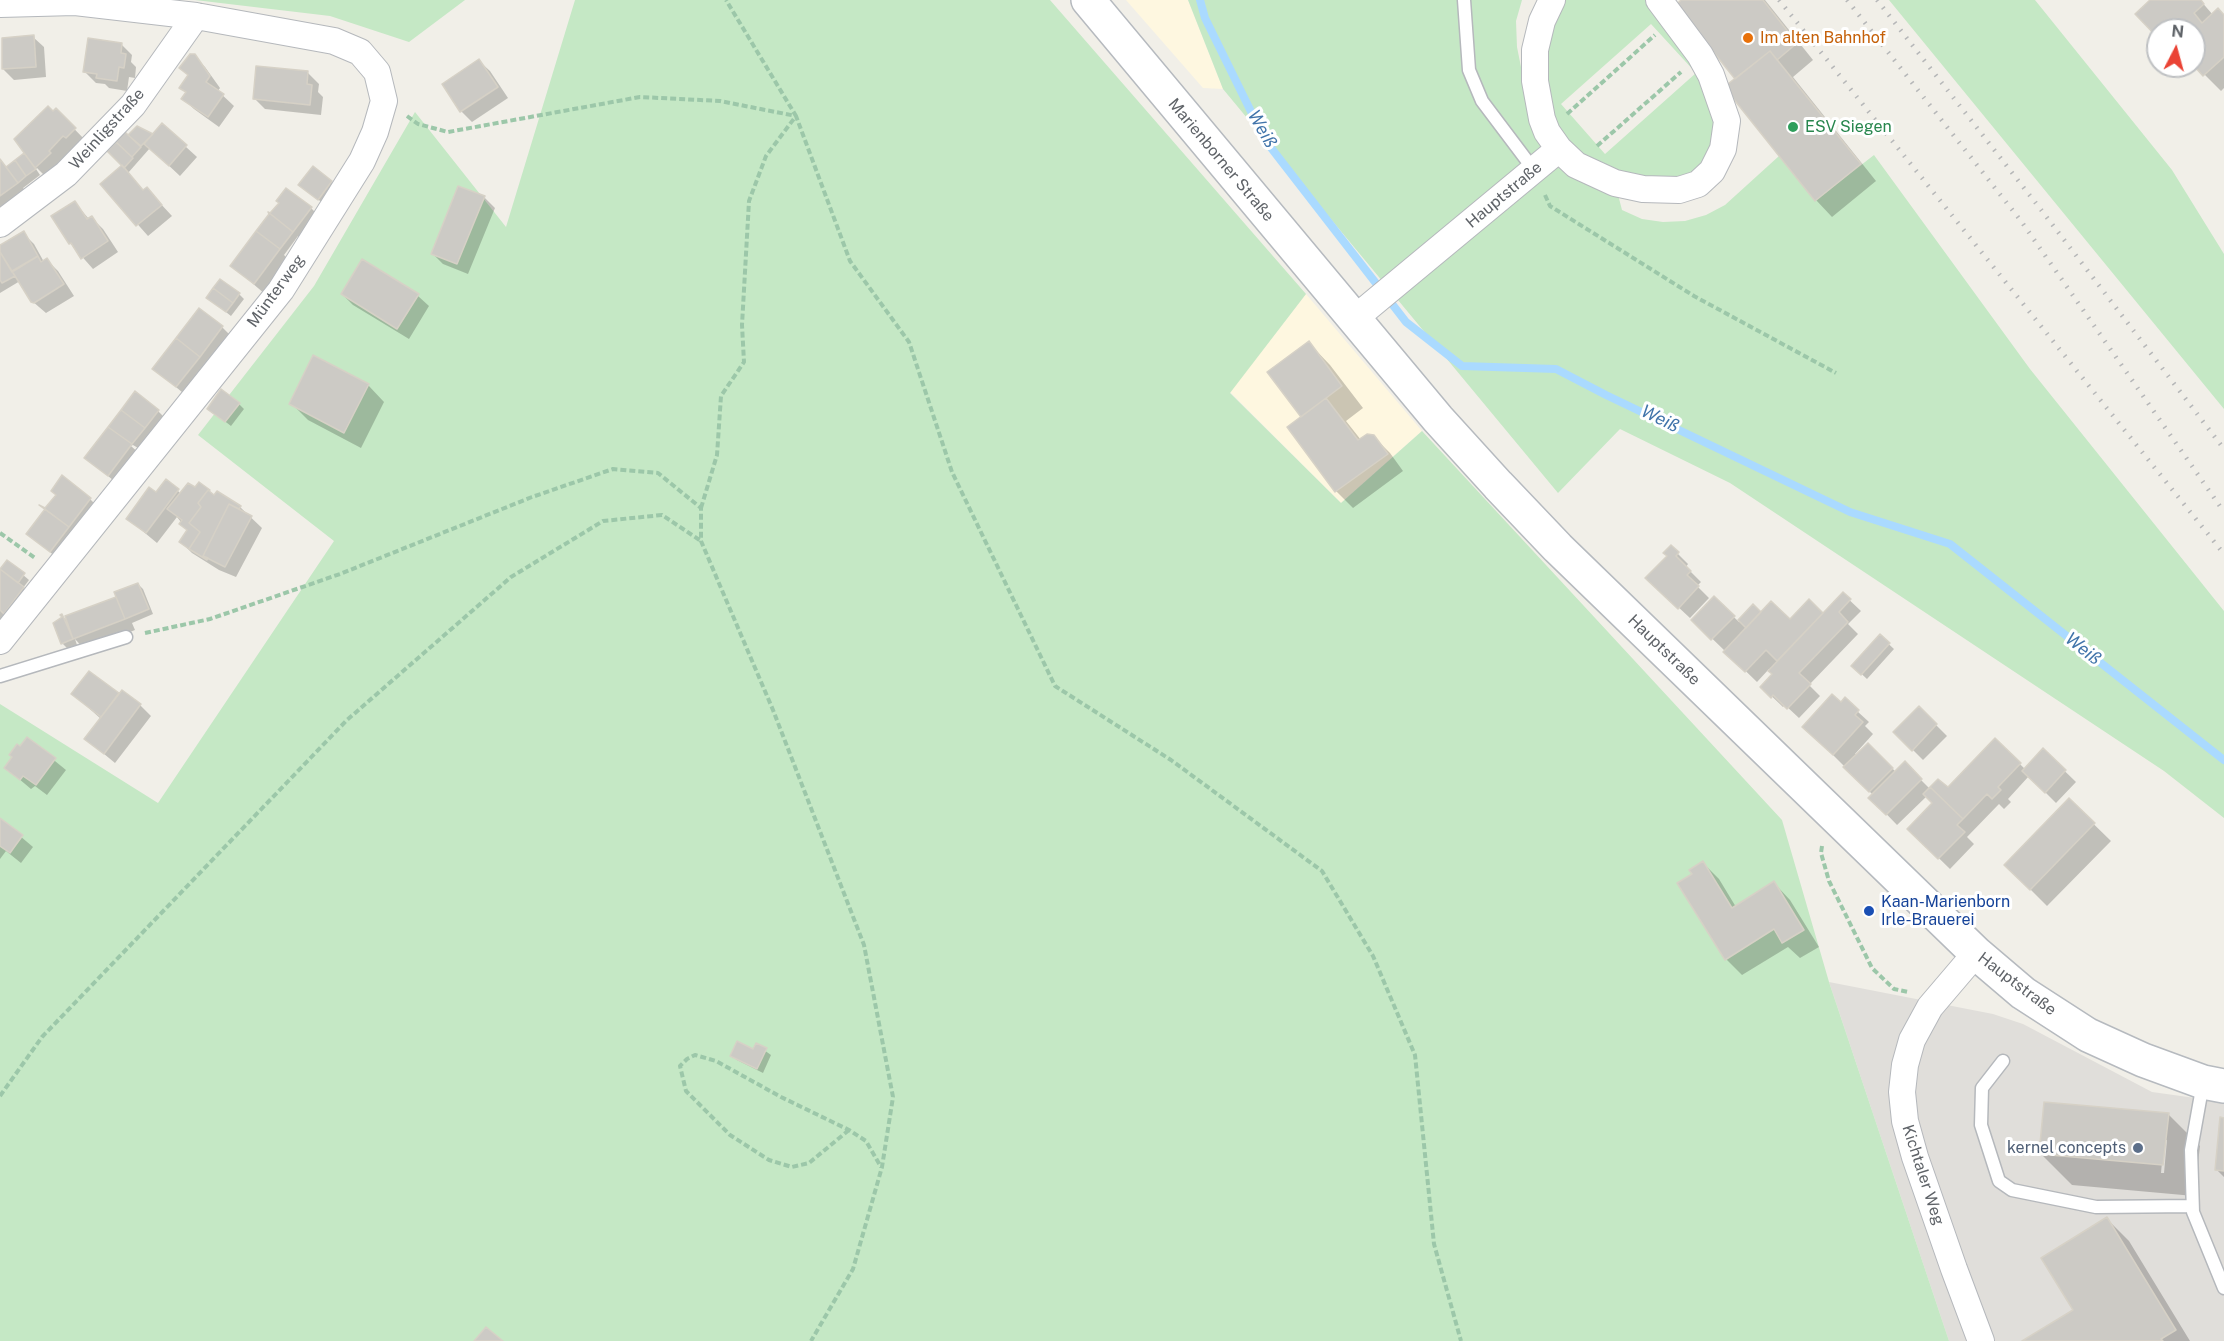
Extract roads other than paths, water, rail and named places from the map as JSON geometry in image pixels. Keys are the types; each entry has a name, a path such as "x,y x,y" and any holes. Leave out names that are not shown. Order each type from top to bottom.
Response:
{"main road":[{"name":"Marienborner Straße","path":"1088,0 1364,311"},
{"name":"Hauptstraße","path":"1364,311 1438,419 1558,548 1976,953 2023,993 2088,1035 2143,1060 2214,1084"}],"street":[{"path":"1552,0 1542,21 1535,50 1535,81 1542,119 1547,132 1559,149 1576,165 1614,183 1643,189 1679,190 1698,184 1712,171 1723,149 1727,121 1700,55 1667,9"},
{"path":"0,4 75,2 196,16"},
{"name":"Münterweg","path":"0,641 280,290 362,161 375,132 384,100 377,72 360,52 334,41 196,16"},
{"name":"Weinligstraße","path":"0,224 66,174 133,105 196,16"},
{"name":"Hauptstraße","path":"1364,311 1559,149"},
{"name":"Kichtaler Weg","path":"1976,953 1930,1007 1912,1040 1905,1065 1902,1092 1905,1120 1954,1269 1981,1341"}],"lane":[{"path":"1464,0 1469,70 1482,101 1534,170"},
{"path":"0,676 126,637"},
{"path":"2003,1061 1982,1088 1981,1125 1999,1180 2012,1190 2096,1207 2192,1206"},
{"path":"2214,1084 2191,1150 2192,1206 2224,1288"}],"waterway":[{"name":"Weiß","path":"1200,0 1205,18 1265,140 1406,322 1462,366 1556,369 1850,512 1950,544 2224,760"}],"railway":[{"path":"1779,0 2224,554"},
{"path":"1847,0 2021,221 2224,512"},
{"path":"1877,0 2224,449"}],"place":[{"name":"Im alten Bahnhof","path":"1748,38"},
{"name":"ESV Siegen","path":"1793,127"},
{"name":"Kaan-Marienborn Irle-Brauerei","path":"1869,911"},
{"name":"kernel concepts","path":"2138,1148"}]}
